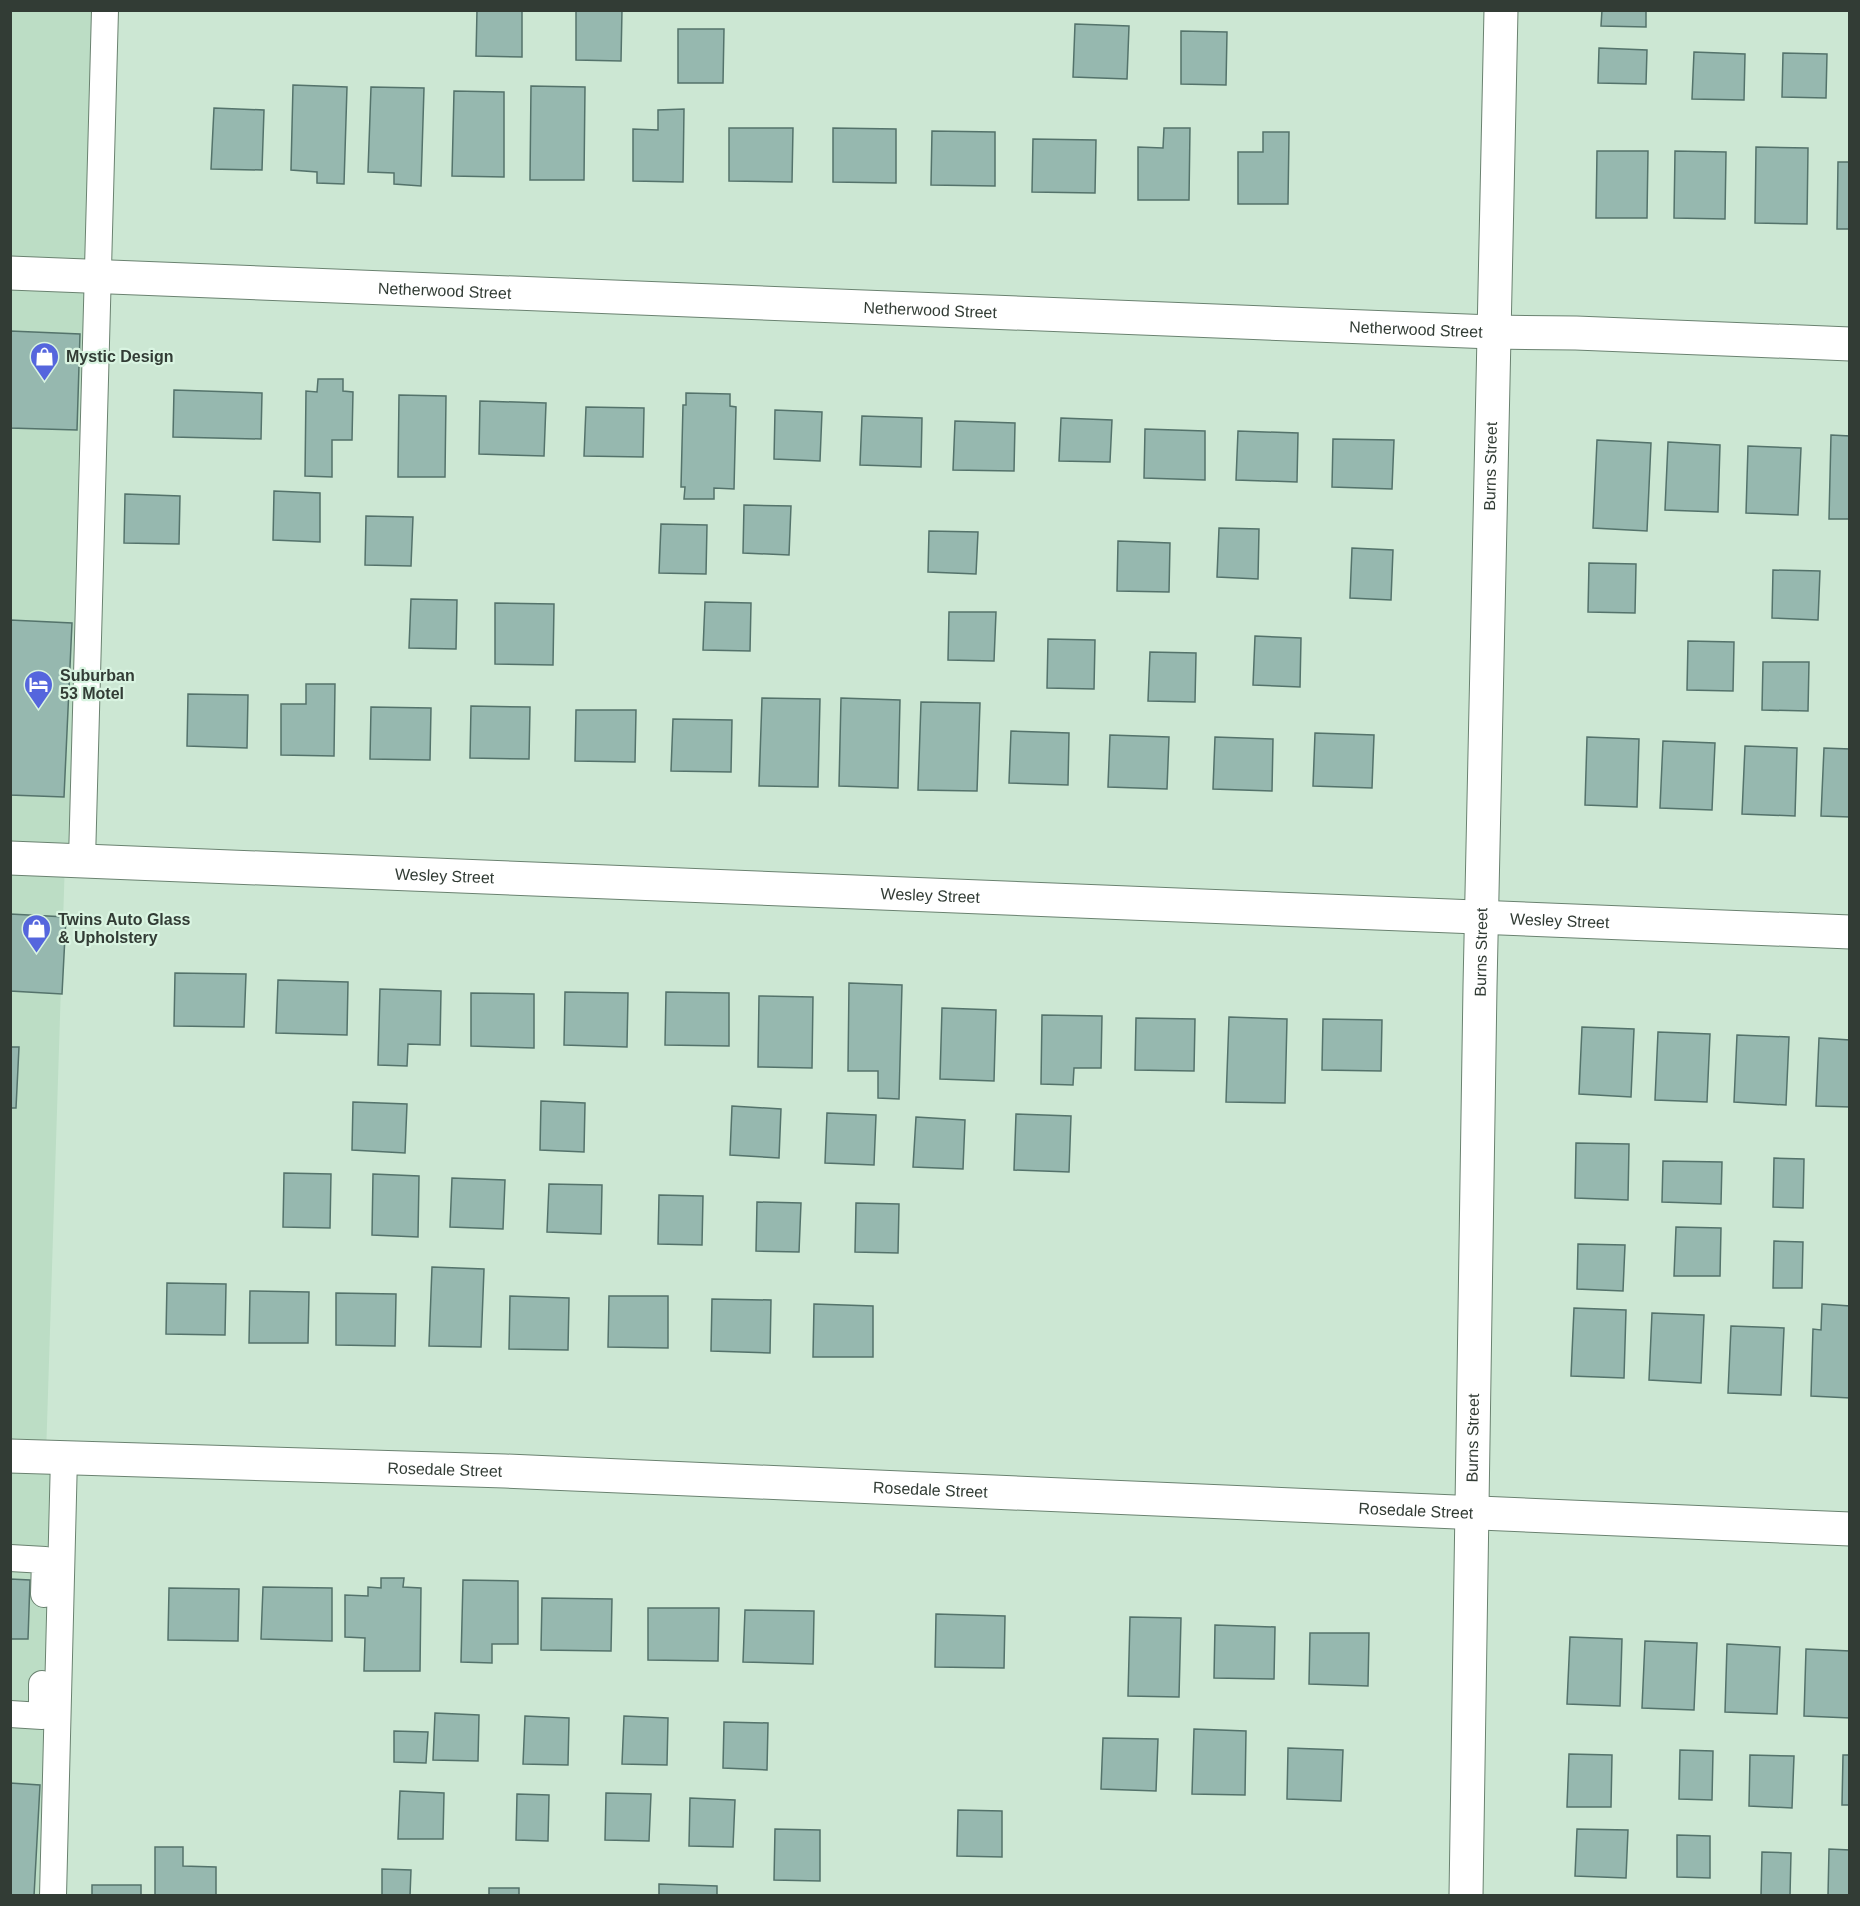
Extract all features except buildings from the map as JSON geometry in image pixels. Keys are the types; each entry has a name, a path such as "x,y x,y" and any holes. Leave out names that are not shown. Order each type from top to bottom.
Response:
{"street":[{"name":"Burns Street","path":"1466,1896 1470,1513 1481,918 1492,332 1501,10"},
{"name":"Netherwood Street","path":"10,273 1492,332 1576,333 1850,344"},
{"name":"Wesley Street","path":"10,858 1850,932"},
{"name":"Rosedale Street","path":"10,1456 517,1472 1850,1529"}],"lane":[{"path":"82,860 105,10"},
{"path":"53,1896 64,1457"},
{"path":"10,1558 45,1560 42,1716 10,1714"}],"shaded area":[{"path":"11,11 105,11 82,860 65,860 46,1456 64,1457 53,1895 11,1896"}],"place":[{"name":"Mystic Design","path":"45,382"},
{"name":"Suburban 53 Motel","path":"39,710"},
{"name":"Twins Auto Glass & Upholstery","path":"37,954"}]}
